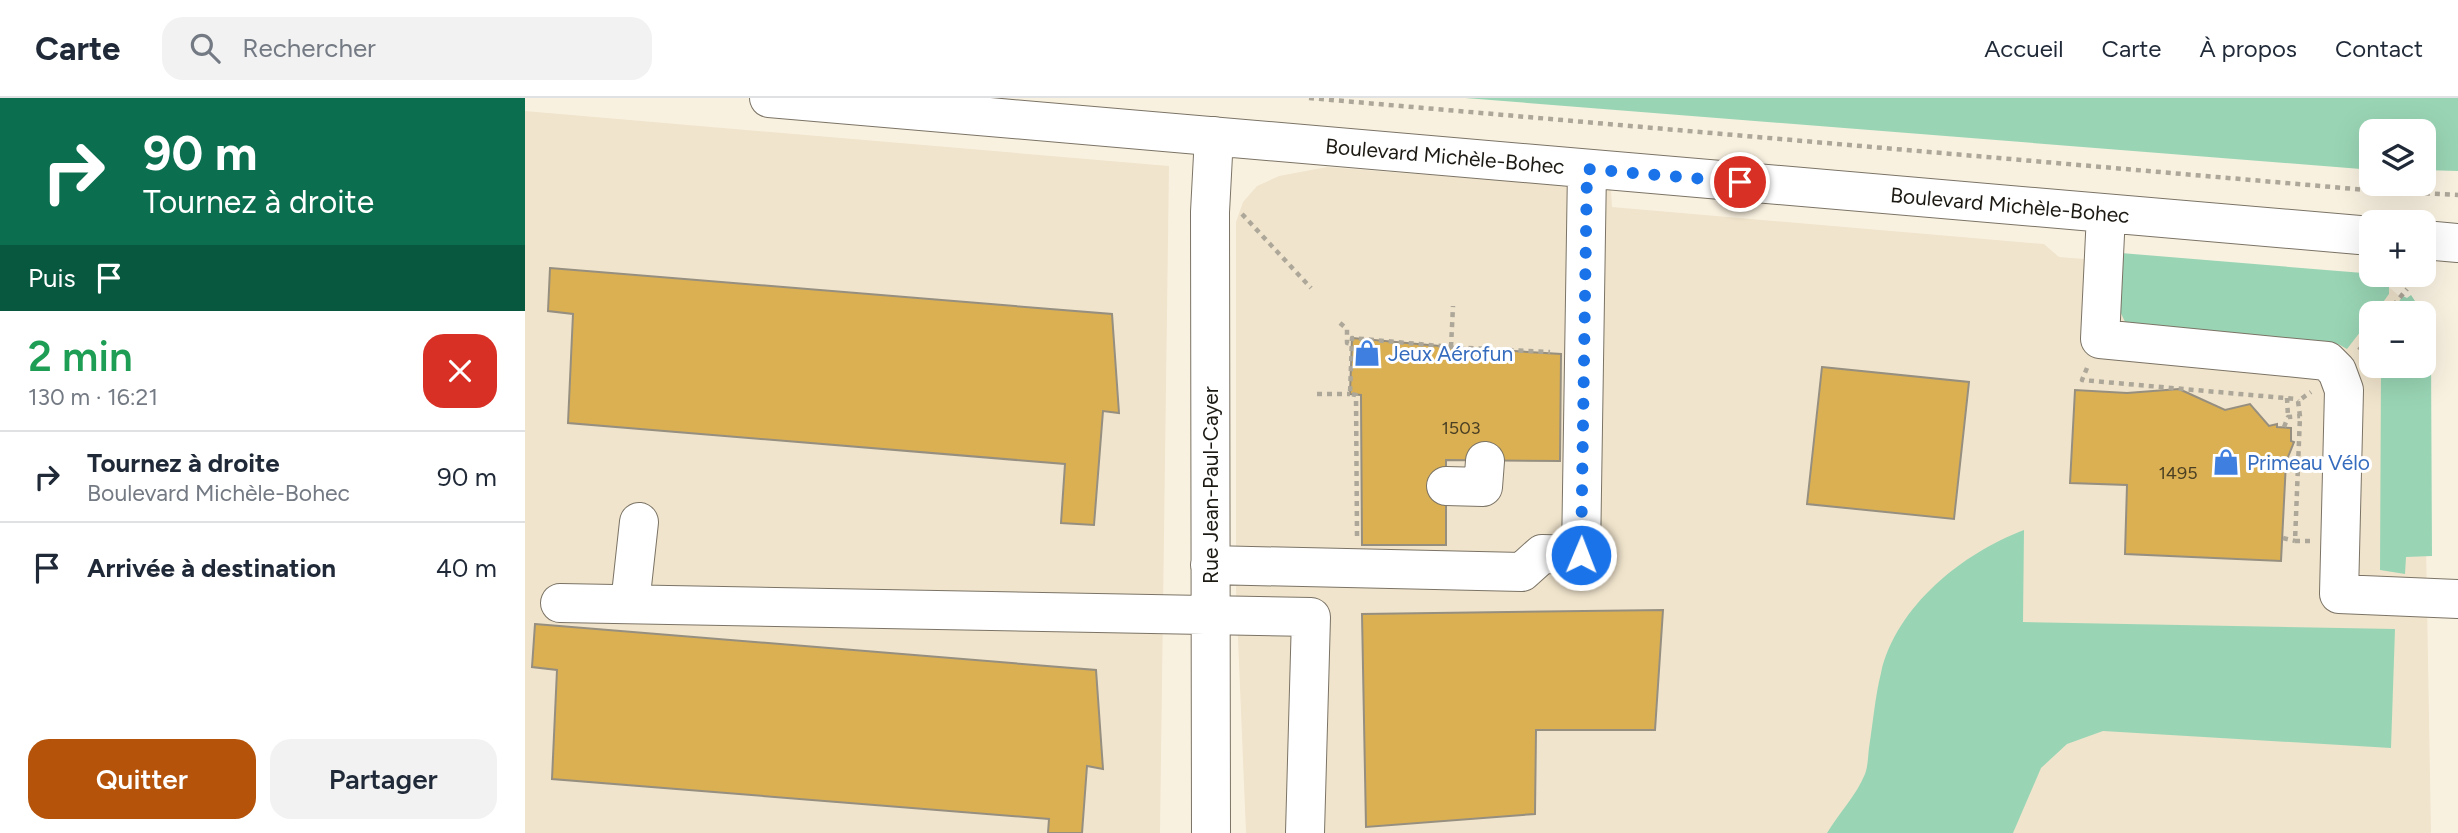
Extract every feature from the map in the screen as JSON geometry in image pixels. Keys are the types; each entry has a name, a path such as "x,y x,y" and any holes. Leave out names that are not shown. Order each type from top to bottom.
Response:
{"street":[{"name":"Boulevard Michèle-Bohec","path":"769,98 1013,108 1214,136 2359,235"},
{"name":"Rue Jean-Paul-Cayer","path":"1211,833 1210,212 1214,136"},
{"path":"1210,565 1522,572 1542,554 1581,555 1587,169"},
{"path":"2106,214 2100,339 2327,362 2337,371 2344,390 2339,594 2458,599"},
{"path":"2436,241 2458,243"},
{"path":"1446,486 1483,487 1485,461"},
{"path":"630,604 639,522"},
{"path":"560,603 1311,617 1305,833"}],"path":[{"path":"1309,98 2378,191 2458,195"},
{"path":"1240,211 1311,288"},
{"path":"2398,301 2407,289"},
{"path":"1451,347 1453,306"},
{"path":"1340,323 1347,329 1347,343 1352,344"},
{"path":"1350,394 1352,338 1550,353"},
{"path":"2354,356 2359,350"},
{"path":"2082,380 2298,401"},
{"path":"2298,401 2316,388"},
{"path":"1317,394 1356,395 1357,539"},
{"path":"2284,428 2288,417 2287,398"},
{"path":"2295,541 2300,416 2298,401"},
{"path":"2288,417 2300,416"},
{"path":"2283,538 2322,541"}],"shaded area":[{"path":"525,111 1169,166 1160,833 525,833"},
{"path":"1327,167 1611,189 1612,207 2044,244 2059,257 2359,280 2359,287 2389,287 2405,301 2359,301 2359,378 2423,378 2431,833 1246,833 1236,591 1236,222 1243,202 1257,186 1279,176"}],"green space":[{"path":"1465,98 2458,98 2458,171 2436,170 2436,119 2359,119 2359,169"},
{"path":"2121,253 2359,273 2359,287 2389,287 2389,294 2384,301 2359,301 2359,334 2347,349 2338,344 2135,327 2126,324 2118,307"},
{"path":"2411,295 2415,301 2399,301 2403,296 2407,298"},
{"path":"2381,378 2431,378 2432,556 2406,557 2405,574 2380,570"},
{"path":"2024,530 2023,622 2395,629 2391,748 2103,731 2067,744 2041,768 2013,833 1827,833 1865,774 1881,673 1901,626 1935,585 1956,568 2001,540"}],"building":[{"path":"550,268 1112,314 1119,413 1103,411 1094,525 1061,523 1065,464 568,423 573,314 548,311"},
{"path":"1352,338 1561,354 1560,461 1446,460 1446,545 1362,545 1361,395 1350,394"},
{"path":"1822,367 1969,382 1954,519 1807,504"},
{"path":"2179,389 2225,410 2250,404 2269,426 2277,424 2277,427 2291,428 2291,441 2294,442 2286,462 2281,561 2125,554 2127,485 2070,483 2075,390 2127,393"},
{"path":"1663,610 1655,730 1536,730 1535,814 1366,827 1362,614"},
{"path":"535,624 1096,670 1103,769 1087,766 1082,833 1048,833 1049,819 552,779 557,670 532,667"}],"place":[{"name":"Jeux Aérofun","path":"1367,353"},
{"name":"Primeau Vélo","path":"2226,462"}],"route":[{"path":"1581,555 1587,169 1740,182"}]}
